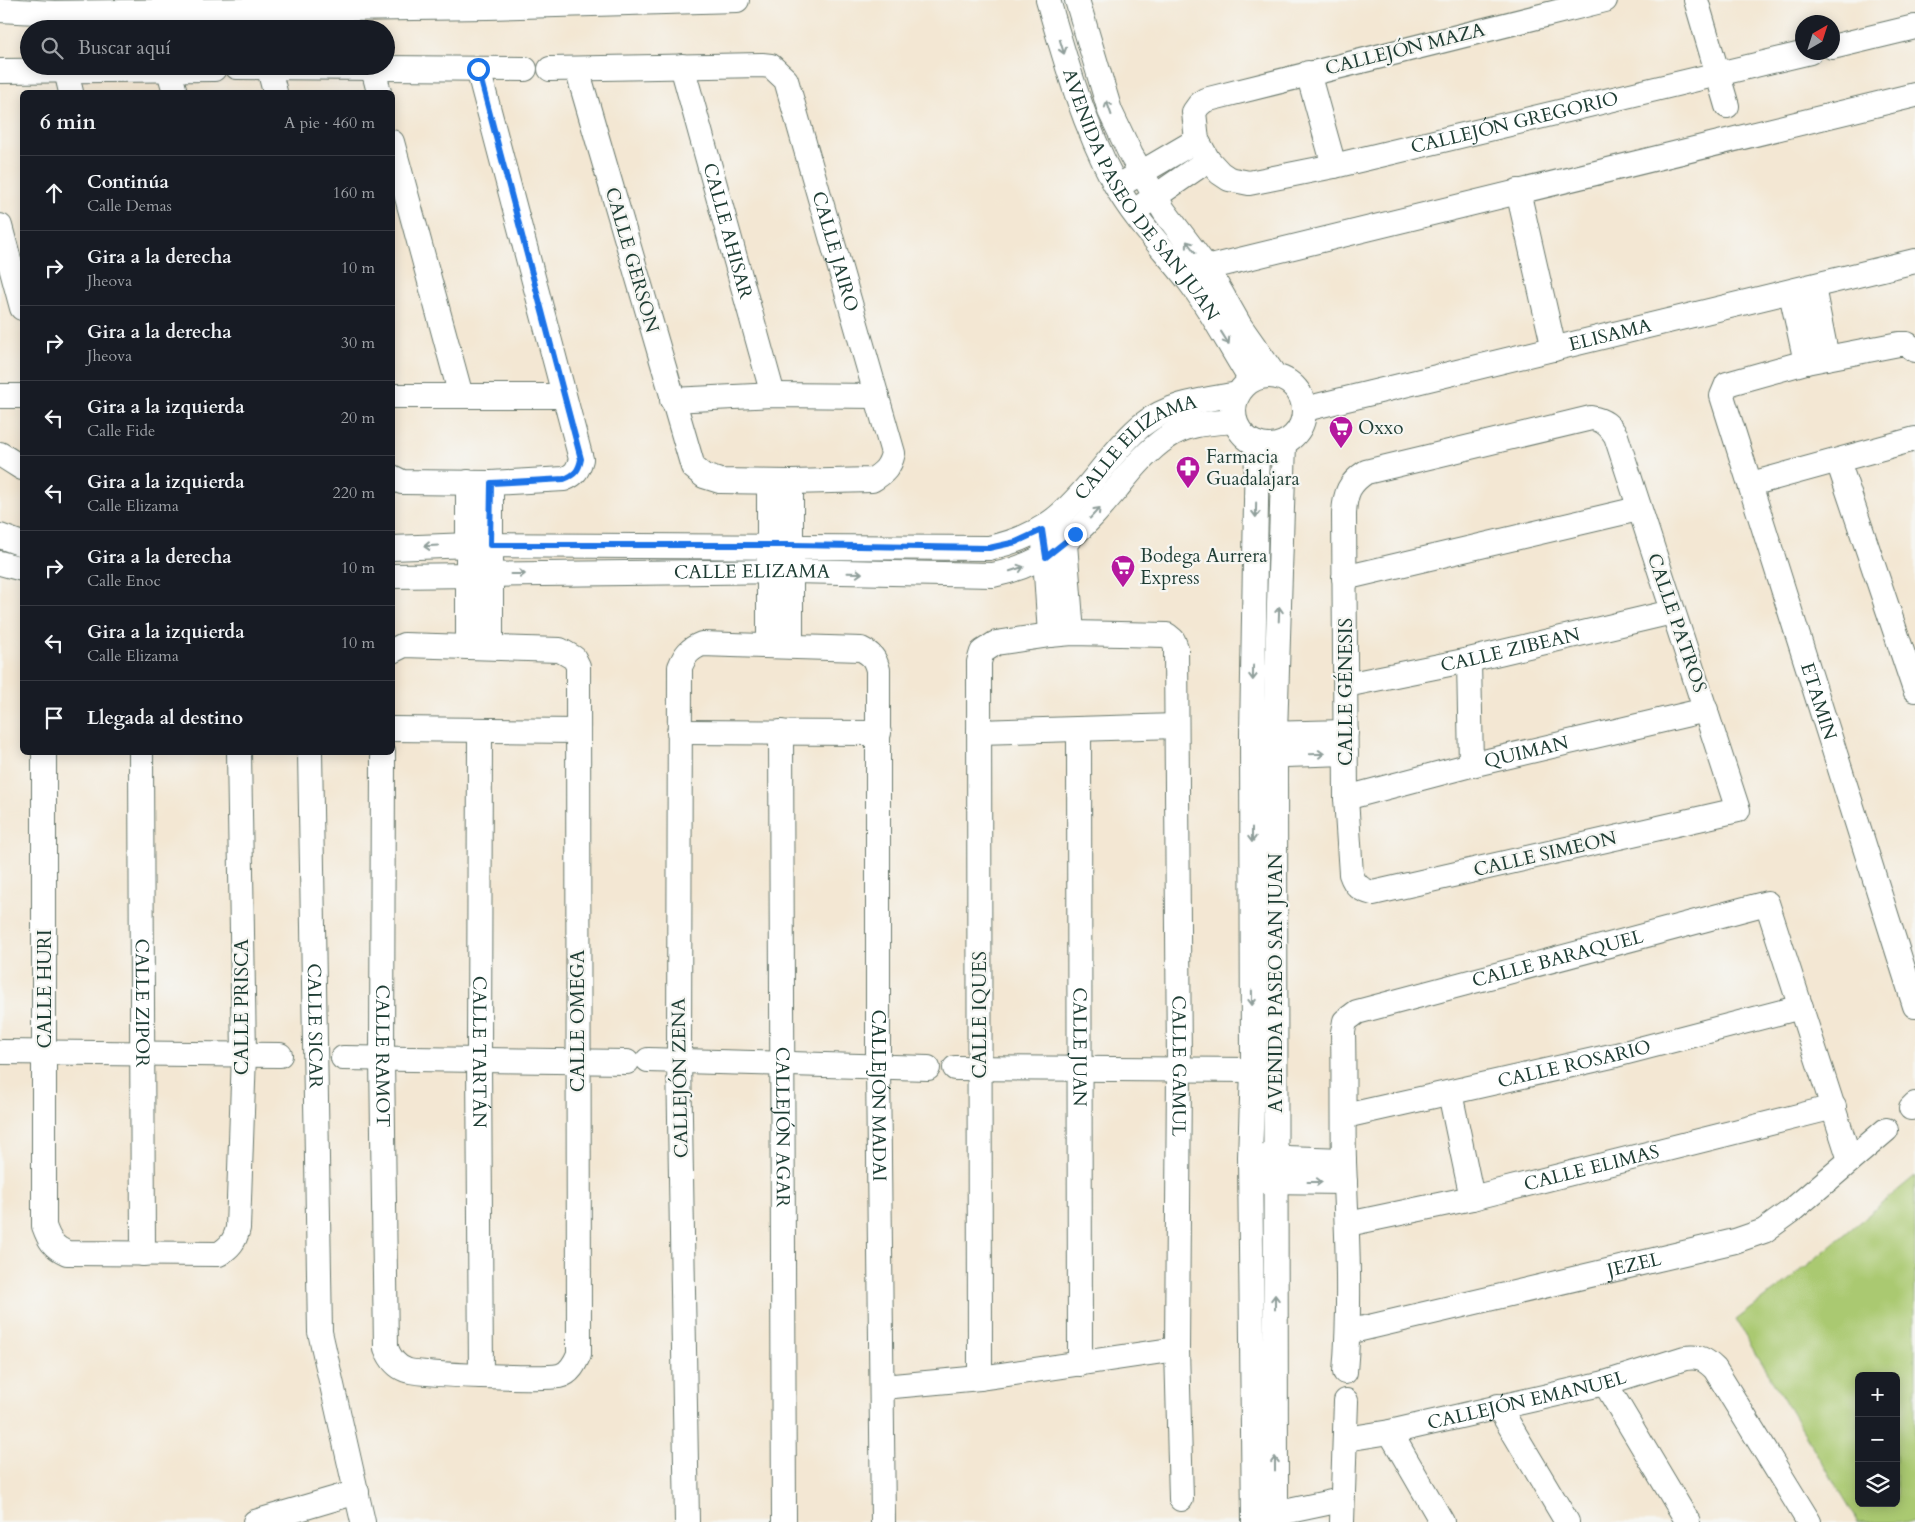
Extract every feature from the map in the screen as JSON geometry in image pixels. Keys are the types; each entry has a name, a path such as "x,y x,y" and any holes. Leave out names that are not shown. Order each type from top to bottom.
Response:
{"street":[{"path":"0,10 54,6 488,4 737,0"},
{"name":"AVENIDA PASEO DE SAN JUAN","path":"1048,0 1078,100 1095,144 1116,186 1134,212 1190,282 1244,387"},
{"name":"AVENIDA PASEO DE SAN JUAN","path":"1077,0 1110,111 1141,173 1155,197 1207,268 1240,326 1276,376"},
{"name":"CALLEJÓN MAZA","path":"1208,157 1194,112 1198,105 1205,100 1605,0"},
{"path":"1696,0 1727,106"},
{"path":"1840,45 1915,27"},
{"name":"CALLEJÓN GREGORIO","path":"1208,157 1234,181 1250,183 1334,166 1795,56"},
{"name":"CALLE JAIRO","path":"682,66 762,64 771,66 786,80 893,453"},
{"path":"550,69 682,66"},
{"name":"CALLE AHISAR","path":"682,66 773,396"},
{"path":"395,69 525,69"},
{"path":"395,479 402,482 480,482 564,479 572,476 579,469 581,459 478,69"},
{"name":"CALLE GERSON","path":"578,69 687,452 693,467 704,476 720,481 872,480 882,474 890,465 893,453"},
{"path":"0,71 20,74"},
{"path":"1308,73 1334,166"},
{"path":"25,75 68,82 172,82 199,75"},
{"path":"271,75 274,90"},
{"path":"375,75 378,90"},
{"path":"1207,268 1915,95"},
{"path":"395,153 461,396"},
{"path":"1116,186 1141,173 1208,157"},
{"path":"1134,212 1208,157"},
{"path":"1518,191 1554,349"},
{"path":"0,226 20,301"},
{"name":"ELISAMA","path":"1305,409 1802,290 1915,261"},
{"path":"1802,290 1817,360 1899,344 1914,348"},
{"name":"ETAMIN","path":"1817,360 1727,384 1722,396 1915,1006"},
{"path":"1267,375 1276,376 1292,384 1303,400 1305,409 1300,430 1284,443 1274,446 1256,444 1243,435 1235,421 1235,402 1244,387 1267,375"},
{"name":"CALLE ELIZAMA","path":"395,548 480,545 780,545 989,548 1016,542 1042,530 1062,514 1119,448 1142,425 1173,406 1244,387"},
{"path":"0,396 20,396"},
{"path":"395,396 564,396"},
{"path":"672,400 773,396 877,396"},
{"name":"CALLE GÉNESIS","path":"1354,884 1351,874 1346,798 1344,578 1345,499 1351,484 1366,472 1591,418 1601,419 1610,426 1616,436"},
{"name":"CALLE ELIZAMA","path":"395,576 780,572 993,575 1018,570 1056,550 1104,504 1139,461 1166,437 1194,424 1235,421"},
{"name":"CALLE PATROS","path":"1616,436 1638,509 1738,810"},
{"path":"1751,484 1915,439"},
{"name":"AVENIDA PASEO SAN JUAN","path":"1262,1520 1250,1157 1264,745 1284,443"},
{"name":"AVENIDA PASEO SAN JUAN","path":"1256,444 1276,1182 1262,1520"},
{"path":"0,454 20,467"},
{"path":"1838,461 1915,690"},
{"path":"395,650 404,645 480,647 480,482"},
{"path":"780,482 780,646"},
{"path":"1344,578 1638,509"},
{"path":"1061,634 1056,550 1062,514"},
{"path":"1042,530 1056,550"},
{"path":"0,536 20,543"},
{"path":"0,563 20,568"},
{"name":"CALLE ZIBEAN","path":"1346,685 1469,660 1672,612"},
{"name":"CALLE GAMUL","path":"1061,634 1167,635 1173,640 1176,648 1179,1070 1177,1349 1181,1499"},
{"name":"CALLE IQUES","path":"980,1378 979,662 982,652 996,643 1061,634"},
{"name":"CALLEJÓN ZENA","path":"687,1522 679,1061 680,667 688,652 702,644 780,646"},
{"name":"CALLEJÓN MADAI","path":"780,646 861,649 870,653 875,659 878,670 878,1067 883,1522"},
{"name":"CALLE OMEGA","path":"480,647 560,650 574,658 578,666 578,1354 573,1366 560,1376 481,1376"},
{"path":"1469,660 1471,765"},
{"name":"QUIMAN","path":"1346,798 1471,765 1706,710"},
{"path":"980,732 1176,726"},
{"path":"395,729 578,731"},
{"name":"CALLE JUAN","path":"1079,729 1080,1364"},
{"name":"CALLE TARTÁN","path":"480,730 479,1060 481,1376"},
{"path":"679,732 879,733"},
{"name":"CALLEJÓN AGAR","path":"781,732 784,1522"},
{"path":"1264,745 1346,743"},
{"name":"CALLE HURI","path":"44,755 44,1226 48,1239 56,1248 67,1253 143,1254"},
{"name":"CALLE ZIPOR","path":"142,755 143,1254"},
{"name":"CALLE PRISCA","path":"143,1254 218,1254 229,1248 235,1239 238,1228 244,1054 239,755"},
{"name":"CALLE SICAR","path":"310,755 320,1332 327,1371 363,1522"},
{"name":"CALLE RAMOT","path":"383,755 382,1059 386,1348 390,1358 407,1371 481,1376"},
{"name":"CALLE SIMEON","path":"1354,884 1362,890 1373,893 1738,810"},
{"name":"CALLE BARAQUEL","path":"1345,1116 1343,1032 1345,1022 1357,1012 1767,902 1801,1007"},
{"path":"1801,1007 1850,1160"},
{"name":"CALLE ROSARIO","path":"1345,1116 1616,1055 1801,1007"},
{"path":"2,1052 280,1054"},
{"path":"343,1058 679,1061 928,1068"},
{"path":"955,1068 1254,1070"},
{"path":"1450,1093 1472,1198"},
{"name":"CALLE ELIMAS","path":"1348,1224 1472,1198 1834,1107"},
{"path":"1345,1116 1345,1171 1348,1224 1348,1332 1345,1372"},
{"name":"JEZEL","path":"1348,1332 1735,1242 1764,1230 1790,1212 1886,1130"},
{"path":"1250,1157 1275,1158 1345,1171"},
{"path":"1250,1180 1276,1182 1345,1171"},
{"path":"883,1387 980,1378 1177,1349"},
{"name":"CALLEJÓN EMANUEL","path":"1346,1439 1390,1432 1605,1383 1697,1356 1705,1359 1714,1369 1808,1522"},
{"path":"1605,1383 1688,1522"},
{"path":"1262,1520 1342,1511 1346,1400"},
{"path":"1498,1406 1567,1522"},
{"path":"1390,1432 1442,1522"},
{"path":"255,1522 357,1492"}],"green space":[{"path":"1915,1176 1915,1522 1858,1522 1736,1320 1798,1273"}],"place":[{"name":"Oxxo","path":"1341,449"},
{"name":"Farmacia Guadalajara","path":"1188,489"},
{"name":"Bodega Aurrera Express","path":"1123,588"}],"route":[{"path":"478,69 581,459 579,469 572,476 564,479 491,483 490,545 791,545 989,548 1016,542 1042,530 1046,557 1065,544 1075,534"}]}
